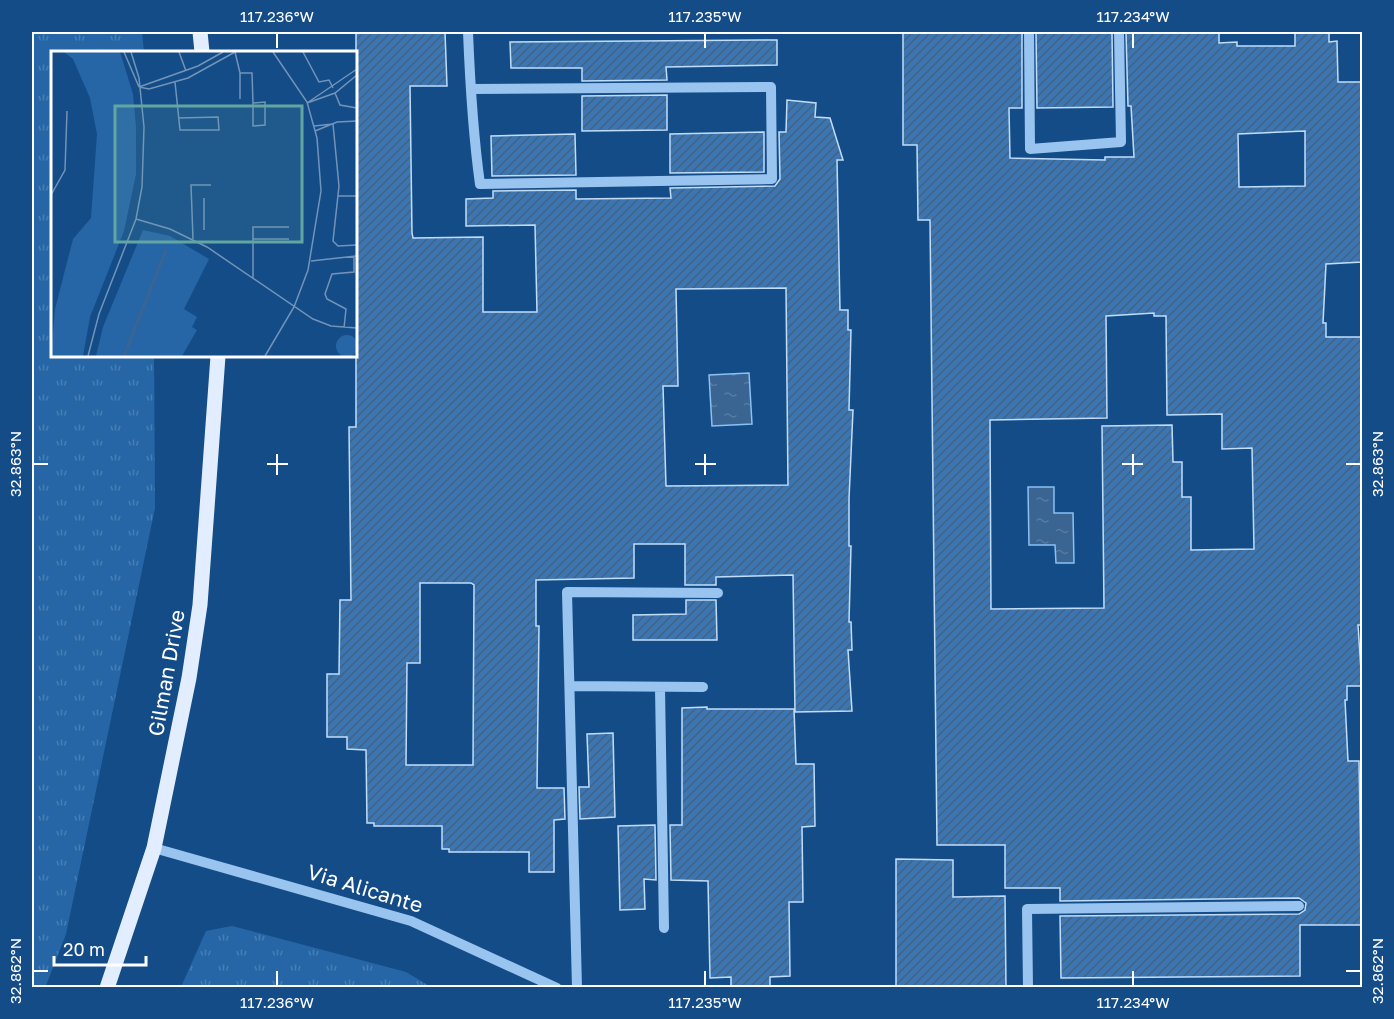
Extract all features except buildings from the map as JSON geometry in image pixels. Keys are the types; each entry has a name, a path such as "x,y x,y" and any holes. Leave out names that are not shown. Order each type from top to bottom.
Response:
{"main road":[{"path":"200,32 202,51"},
{"name":"Gilman Drive","path":"107,987 154,848 177,737 200,605 218,357"}],"street":[{"path":"468,32 472,89 480,184 772,179 771,87 472,89"},
{"path":"1029,32 1030,149 1121,142 1119,32"},
{"path":"577,987 567,592 718,593"},
{"path":"571,686 703,687"},
{"path":"660,688 664,928"},
{"name":"Via Alicante","path":"154,848 411,921 557,987"},
{"path":"1028,987 1027,909 1299,906"}],"green space":[{"path":"32,32 142,32 144,51 51,51 51,357 154,357 155,508 66,934 45,988 32,987"},
{"path":"232,926 406,972 431,987 181,987 206,931"}],"water":[{"path":"749,373 752,424 712,426 709,375"},
{"path":"1028,487 1054,487 1054,513 1073,513 1074,563 1056,563 1055,545 1029,545"}]}
